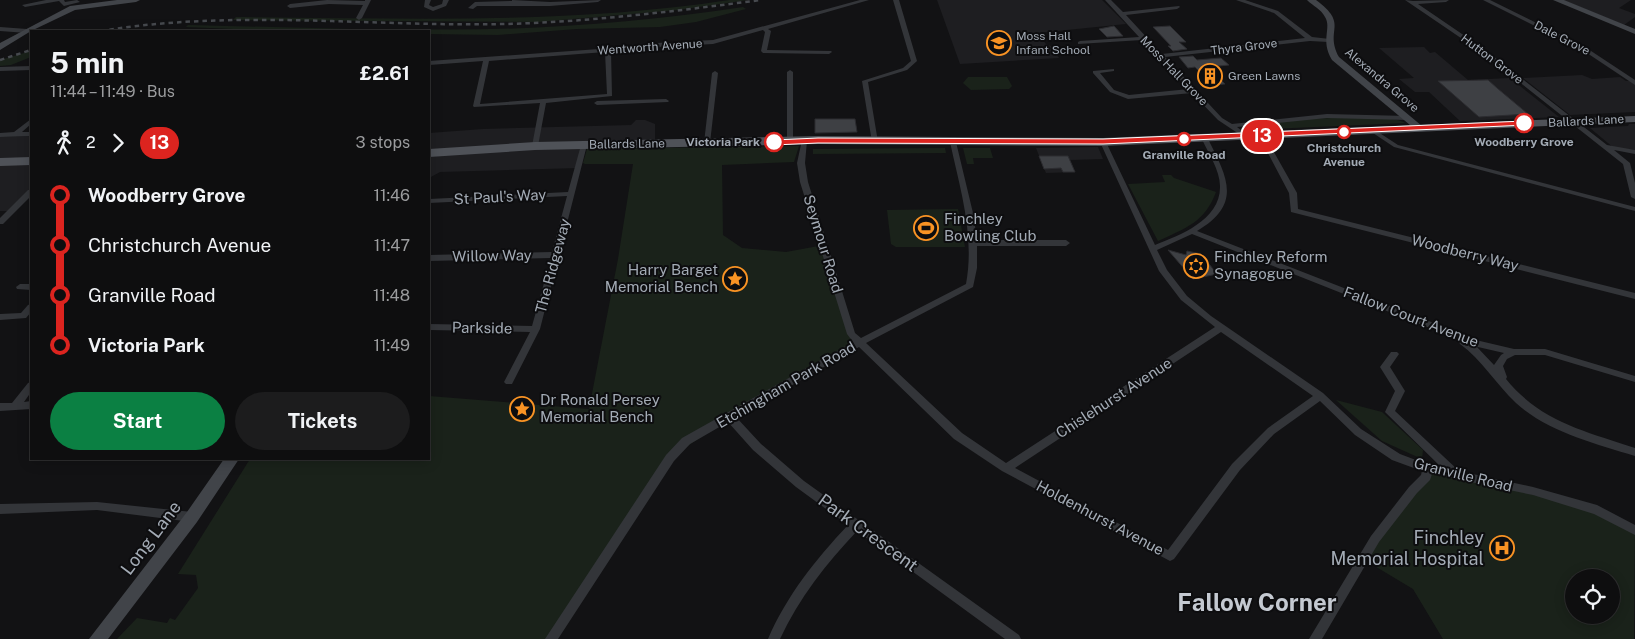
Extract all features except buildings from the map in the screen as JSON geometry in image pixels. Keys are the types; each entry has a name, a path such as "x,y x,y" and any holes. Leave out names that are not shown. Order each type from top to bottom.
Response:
{"main road":[{"name":"Ballards Lane","path":"430,153 535,146 804,141 1103,142 1635,119"},
{"path":"0,162 30,161"}],"street":[{"path":"25,6 60,1 76,3 136,0"},
{"path":"428,0 426,6 433,9 444,5 446,0"},
{"path":"471,8 475,4 515,1 550,4 598,0"},
{"name":"Wentworth Avenue","path":"430,63 712,42 866,0"},
{"path":"875,142 865,81 905,69 914,60 896,0"},
{"name":"Moss Hall Grove","path":"1108,0 1220,119 1245,136"},
{"path":"1240,0 1276,12 1310,39"},
{"path":"1262,0 1264,8"},
{"name":"Alexandra Grove","path":"1311,0 1329,17 1332,23 1328,40 1329,49 1335,58 1419,128"},
{"path":"1410,1 1446,0"},
{"name":"Dale Grove","path":"1486,0 1590,52 1635,83"},
{"path":"1557,0 1635,32"},
{"path":"290,6 329,1 368,1 359,18"},
{"name":"Hutton Grove","path":"1410,1 1482,50 1574,122"},
{"path":"0,47 76,3"},
{"path":"1123,14 1178,7"},
{"path":"0,29 27,31"},
{"path":"765,29 768,31 765,52 829,52"},
{"path":"1080,44 1143,38"},
{"name":"Thyra Grove","path":"1161,56 1310,39 1328,40"},
{"path":"486,59 476,106 592,98 610,95 608,50"},
{"path":"0,69 30,68"},
{"path":"1112,70 1095,72 1112,91 1128,97 1193,91"},
{"path":"707,143 715,72"},
{"path":"790,72 790,142"},
{"path":"592,98 594,103 666,101"},
{"path":"535,146 543,102"},
{"path":"1230,126 1327,116 1407,118"},
{"path":"15,135 30,122"},
{"path":"1574,122 1626,163 1635,196"},
{"path":"1372,130 1396,146 1635,209"},
{"path":"0,135 30,134"},
{"path":"1262,136 1293,194 1294,210"},
{"path":"1152,249 1193,232 1209,219 1219,204 1224,188 1221,172 1205,139"},
{"name":"Seymour Road","path":"804,141 801,163 804,182 851,334 860,342"},
{"name":"Etchingham Park Road","path":"551,639 670,458 686,441 860,342 970,284 975,267 975,243 953,142"},
{"name":"Granville Road","path":"1103,142 1163,271 1184,298 1222,328 1320,396 1358,432 1396,457 1428,470 1533,491 1597,510 1635,530"},
{"name":"The Ridgeway","path":"509,382 536,329 584,145"},
{"path":"1606,147 1635,152"},
{"path":"0,222 30,193"},
{"name":"St Paul's Way","path":"430,200 572,194"},
{"name":"Woodberry Way","path":"1294,210 1635,296"},
{"name":"Fallow Court Avenue","path":"1193,232 1439,327 1478,344 1514,352 1546,352 1635,379"},
{"path":"975,243 1066,243"},
{"name":"Willow Way","path":"430,258 555,255"},
{"path":"20,287 30,287"},
{"path":"0,317 23,316 30,308"},
{"name":"Parkside","path":"430,327 536,329"},
{"path":"1439,327 1471,348 1490,365 1520,400 1547,421 1635,452"},
{"name":"Chislehurst Avenue","path":"1006,468 1222,328"},
{"name":"Holdenhurst Avenue","path":"860,342 958,436 1006,468 1170,556 1236,467 1271,431 1320,396"},
{"path":"1503,382 1498,366 1504,357 1514,352"},
{"path":"1394,354 1385,367 1400,391 1390,412 1456,475"},
{"path":"15,406 30,386"},
{"path":"0,407 30,405"},
{"name":"Park Crescent","path":"730,417 757,447 800,484 1015,639"},
{"name":"Long Lane","path":"98,639 192,517 231,460"},
{"path":"1315,639 1375,539 1413,490 1426,478 1428,470"},
{"path":"0,509 97,506 192,517"},
{"path":"774,639 794,600 816,567 856,524"}],"shaded area":[{"path":"729,0 748,0 678,10 538,22 233,20 236,17 421,19 545,17 668,8"},
{"path":"937,0 1102,0 1126,24 1037,33 1046,44 1051,46 1059,58 960,64"},
{"path":"1563,0 1631,0 1619,8 1635,14 1635,17 1624,25"},
{"path":"743,7 746,9 696,22 660,27 577,29 498,35 430,34 430,30 400,30 573,26"},
{"path":"188,25 394,30 258,30 186,27"},
{"path":"1424,47 1430,53 1435,52 1468,80 1510,78 1559,117 1460,121 1429,92 1415,92 1399,79 1414,78 1379,48"},
{"path":"30,51 30,57 11,65 0,66 0,60"},
{"path":"1582,75 1592,79 1620,77 1626,81 1635,81 1635,112 1570,115 1523,78"},
{"path":"968,77 1007,77 1012,86 1009,89 971,90 963,83"},
{"path":"1372,118 1398,120 1405,123 1245,130 1241,128 1302,119"},
{"path":"636,120 645,120 655,124 655,140 586,141 579,168 440,172 430,177 430,133 483,129 631,125"},
{"path":"1629,124 1635,124 1635,150 1614,148 1590,128 1628,126"},
{"path":"30,136 30,195 11,211 0,211 0,137"},
{"path":"799,146 794,162 722,165 723,235 742,248 786,252 824,245 851,335 859,342 732,416 670,458 551,639 117,639 137,618 167,623 170,618 175,620 198,588 196,575 178,574 249,460 430,460 430,396 589,409 618,259 633,164 585,164 583,163 587,149"},
{"path":"1098,147 1103,159 1070,160 1075,172 1046,173 1036,148"},
{"path":"945,148 946,153 813,154 813,149"},
{"path":"963,148 990,148 993,158 973,158 974,164 967,164"},
{"path":"1162,175 1171,175 1174,178 1216,192 1206,210 1193,223 1158,241 1128,184 1165,182"},
{"name":"Finchley Bowling Club","path":"958,209 965,247 896,247 891,244 887,210"},
{"path":"1336,400 1382,412 1423,450 1422,459 1382,441"},
{"name":"Finchley Memorial Hospital","path":"1431,470 1597,510 1635,530 1634,639 1443,639 1413,589 1363,559"}],"railway":[{"path":"109,30 201,21 252,20 455,24 537,23 633,15 761,0"},
{"path":"0,60 30,50"}],"bus line":[{"name":"13","path":"774,142 818,140 875,142 1103,142 1205,139 1524,123"}],"place":[{"name":"Moss Hall Infant School","path":"999,43"},
{"name":"Green Lawns","path":"1210,76"},
{"name":"Woodberry Grove","path":"1524,123"},
{"name":"Christchurch Avenue","path":"1344,132"},
{"name":"Granville Road","path":"1184,139"},
{"name":"Victoria Park","path":"774,142"},
{"name":"Finchley Bowling Club","path":"926,228"},
{"name":"Finchley Reform Synagogue","path":"1196,266"},
{"name":"Harry Barget Memorial Bench","path":"735,279"},
{"name":"Dr Ronald Persey Memorial Bench","path":"522,409"},
{"name":"Finchley Memorial Hospital","path":"1502,548"}],"district":[{"name":"Fallow Corner","path":"1257,603"}]}
